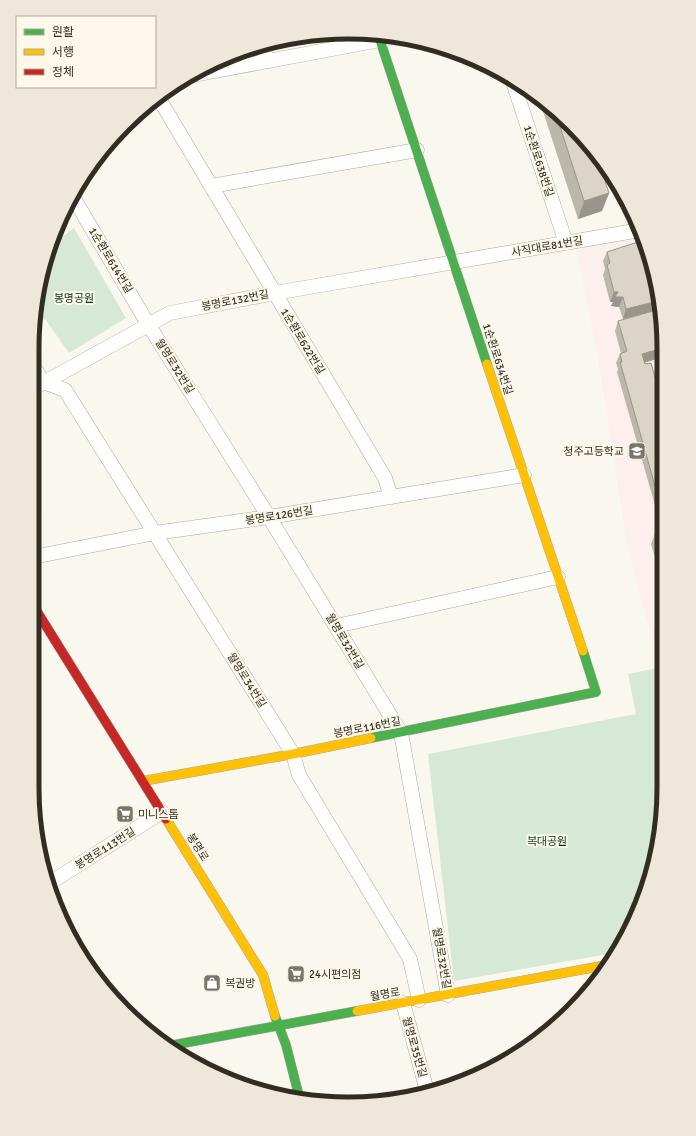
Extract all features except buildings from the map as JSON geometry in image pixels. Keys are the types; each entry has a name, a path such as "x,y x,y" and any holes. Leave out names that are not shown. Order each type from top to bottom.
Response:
{"street":[{"path":"209,72 366,40"},
{"name":"1순환로634번길","path":"380,41 596,692"},
{"path":"263,51 269,61"},
{"name":"1순환로638번길","path":"515,88 566,243"},
{"name":"1순환로622번길","path":"161,102 385,478 390,497"},
{"path":"211,186 416,150"},
{"name":"1순환로614번길","path":"76,202 148,324"},
{"name":"사직대로81번길","path":"453,262 633,231"},
{"name":"봉명로132번길","path":"39,385 170,312 453,262"},
{"name":"월명로32번길","path":"148,324 269,517 401,733 448,995"},
{"name":"월명로34번길","path":"39,385 65,390 293,754 299,774 410,959 419,1000"},
{"name":"봉명로126번길","path":"39,556 155,533 269,517 524,475"},
{"path":"336,626 558,577"},
{"name":"봉명로","path":"39,615 263,975 278,1026 286,1045 298,1093"},
{"name":"봉명로116번길","path":"142,781 401,733 596,692"},
{"name":"봉명로113번길","path":"53,881 162,812"},
{"name":"월명로","path":"176,1045 600,966"},
{"name":"월명로35번길","path":"403,1003 426,1087"}],"shaded area":[{"name":"청주고등학교","path":"636,238 641,249 651,288 657,348 657,658 628,550 597,352 576,248"}],"green space":[{"name":"봉명공원","path":"74,228 126,318 69,353 45,319 41,322 45,288 55,249 59,239"},
{"name":"복대공원","path":"657,668 657,788 651,848 641,887 616,942 609,954 454,981 428,754 636,714 628,674"}],"traffic: fast":[{"path":"380,41 487,364"},
{"path":"371,738 596,692 583,651"},
{"path":"175,1045 357,1011"},
{"path":"275,1016 286,1045 298,1093"}],"traffic: slow":[{"path":"487,364 583,651"},
{"path":"143,781 293,754 371,738"},
{"path":"166,819 263,975 275,1016"},
{"path":"357,1011 600,966"}],"traffic: jam":[{"path":"39,615 166,819"}],"place":[{"name":"청주고등학교","path":"637,451"},
{"name":"미니스톱","path":"125,814"},
{"name":"24시편의점","path":"296,974"},
{"name":"복권방","path":"212,983"}]}
